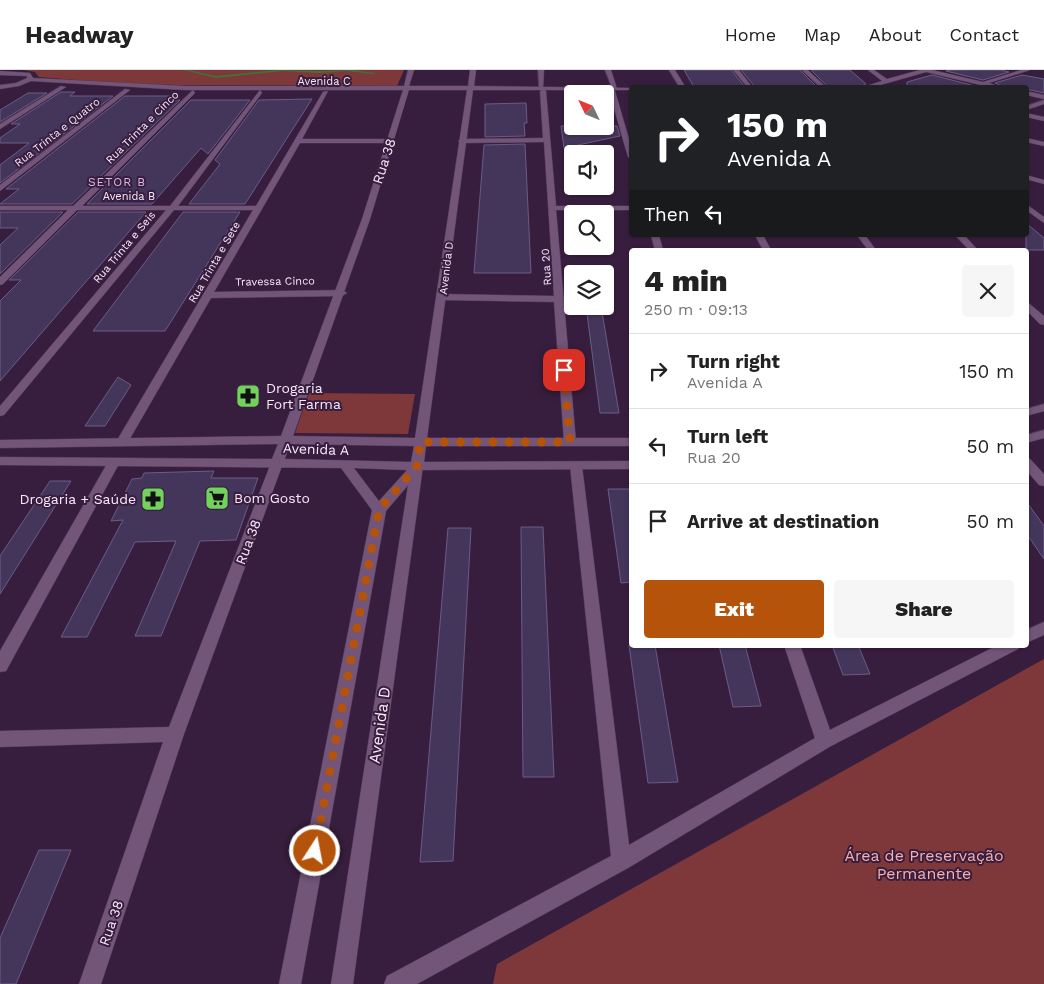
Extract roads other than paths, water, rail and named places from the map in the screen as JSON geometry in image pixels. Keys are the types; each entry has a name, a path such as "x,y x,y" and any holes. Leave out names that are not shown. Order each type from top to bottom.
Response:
{"street":[{"name":"Rua 38","path":"90,984 175,734 342,293 391,141 411,70"},
{"name":"Avenida D","path":"342,984 442,297 461,141 473,70"},
{"name":"Rua 20","path":"541,70 570,442"},
{"path":"608,70 612,85"},
{"path":"672,70 681,85"},
{"path":"736,70 748,85"},
{"path":"805,70 822,85"},
{"path":"871,70 886,81"},
{"path":"872,85 926,70 989,85"},
{"path":"982,85 1028,70"},
{"name":"Avenida C","path":"0,73 26,74 30,75 30,80"},
{"name":"Avenida C","path":"0,87 30,80 185,88 564,90"},
{"name":"Avenida C","path":"17,84 193,92 406,90"},
{"path":"0,127 63,87"},
{"name":"Rua Trinta e Quatro","path":"0,189 127,90"},
{"name":"Avenida C","path":"614,90 629,90"},
{"path":"614,90 629,149"},
{"name":"Rua Trinta e Cinco","path":"0,282 193,92"},
{"name":"Rua Trinta e Seis","path":"0,413 172,208 260,92"},
{"name":"Rua Trinta e Sete","path":"122,442 326,92"},
{"path":"1029,94 1044,97"},
{"path":"1029,107 1044,102"},
{"path":"1029,115 1044,119"},
{"path":"298,140 391,141"},
{"path":"461,141 546,140"},
{"path":"1029,141 1044,144"},
{"path":"1029,171 1044,175"},
{"path":"1029,177 1044,182"},
{"name":"Avenida B","path":"0,208 258,208"},
{"path":"553,208 629,208"},
{"path":"1029,209 1044,221"},
{"path":"862,237 871,248"},
{"path":"961,237 972,248"},
{"name":"Travessa Cinco","path":"208,295 342,293"},
{"path":"442,297 559,299"},
{"path":"1029,307 1044,322"},
{"path":"1029,412 1044,407"},
{"path":"1029,438 1044,434"},
{"name":"Avenida A","path":"0,444 286,440 629,442"},
{"path":"314,464 321,441"},
{"name":"Avenida A","path":"0,461 417,466 629,465"},
{"path":"0,666 114,462"},
{"path":"345,465 379,510"},
{"path":"1029,465 1044,482"},
{"path":"290,984 379,510 417,466"},
{"path":"576,466 621,861"},
{"path":"1029,636 1044,628"},
{"path":"793,648 825,741"},
{"path":"395,984 621,861 825,741 988,650"},
{"path":"0,739 175,734"}],"waterway":[{"path":"185,70 216,77 283,70 319,72 346,70 374,73"}],"place":[{"name":"Drogaria Fort Farma","path":"248,396"},
{"name":"Bom Gosto","path":"217,498"},
{"name":"Drogaria + Saúde","path":"153,499"}],"district":[{"name":"SETOR B","path":"117,182"}],"park label":[{"name":"Área de Preservação Permanente","path":"924,864"}]}
